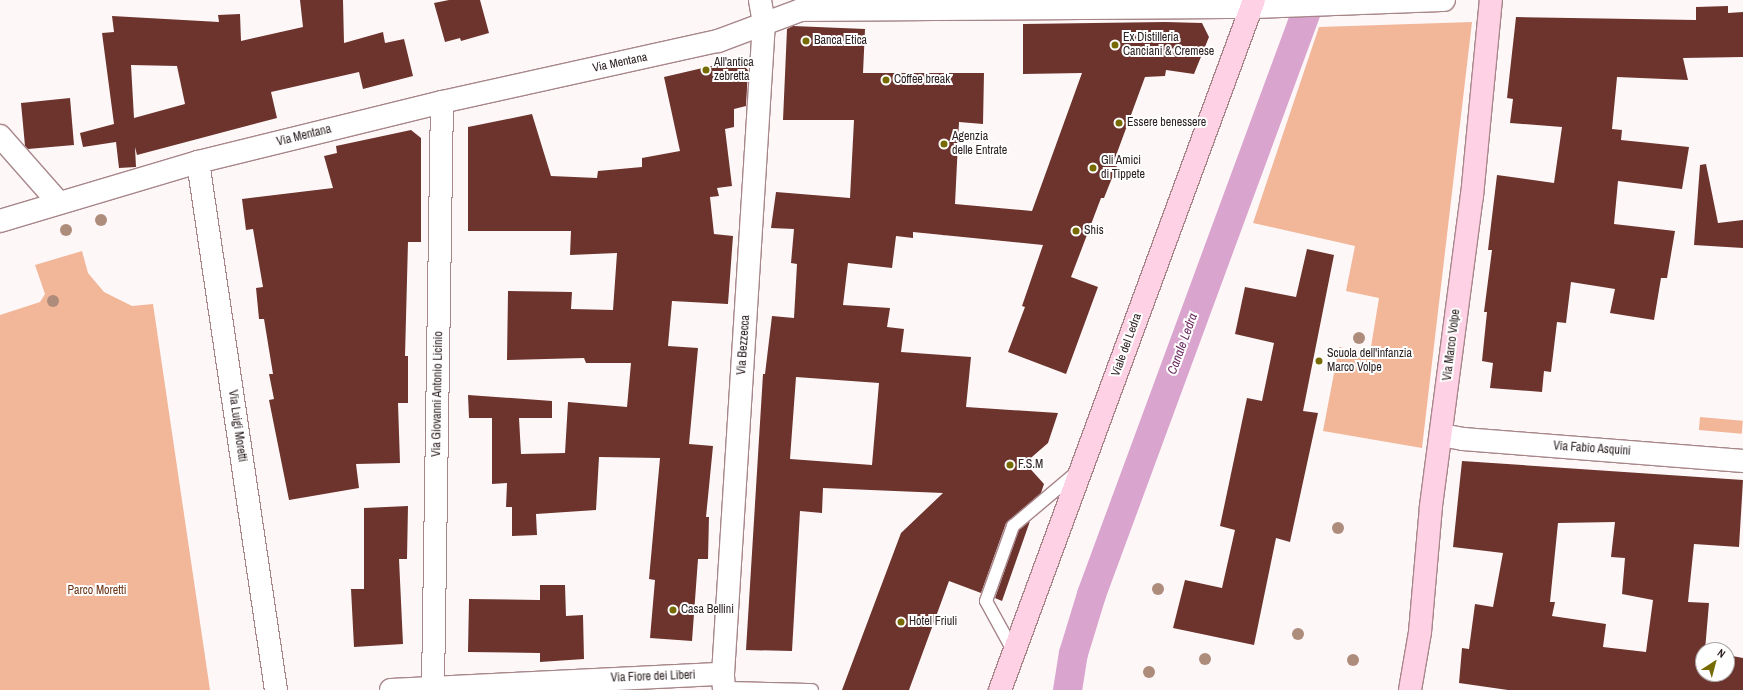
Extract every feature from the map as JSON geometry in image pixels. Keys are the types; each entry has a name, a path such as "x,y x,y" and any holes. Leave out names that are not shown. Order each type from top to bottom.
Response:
{"main road":[{"name":"Via Marco Volpe","path":"1410,690 1420,632 1431,506 1472,196 1491,0"},
{"name":"Viale del Ledra","path":"1000,690 1253,3"}],"street":[{"name":"Via Bezzecca","path":"723,684 764,23 760,0"},
{"name":"Via Mentana","path":"0,221 198,162 442,102 718,41 801,10 1253,3 1288,5 1444,0"},
{"name":"Via Giovanni Antonio Licinio","path":"434,686 442,102"},
{"path":"0,136 59,203"},
{"name":"Via Luigi Moretti","path":"198,162 276,690"},
{"name":"Via Fabio Asquini","path":"1441,435 1463,440 1743,461"},
{"name":"Via Fiore dei Liberi","path":"391,690 434,686 723,684"}],"lane":[{"path":"1014,652 986,601 1013,526 1082,468"},
{"path":"723,684 812,690"}],"green space":[{"path":"1472,22 1422,448 1323,431 1339,347 1370,353 1379,298 1346,291 1355,246 1253,223 1319,27"},
{"name":"Parco Moretti","path":"82,251 88,273 104,292 132,306 153,304 210,690 0,690 0,315 40,302 45,294 35,265"},
{"path":"1700,417 1743,421 1742,434 1699,430"}],"building":[{"path":"300,0 343,0 344,43 383,32 385,43 404,39 413,76 363,89 359,72 271,92 277,118 137,155 135,147 136,167 119,168 116,142 83,147 80,133 114,124 102,33 114,32 112,16 219,22 218,15 240,14 241,41 303,27","holes":["131,65 177,66 185,104 134,118"]},
{"path":"449,0 480,0 489,33 461,41 460,38 445,42 434,3"},
{"path":"1728,6 1728,13 1743,12 1743,57 1683,58 1688,80 1617,77 1612,129 1622,130 1621,140 1689,147 1682,189 1618,181 1614,224 1675,231 1667,278 1661,278 1654,320 1610,313 1615,289 1571,282 1566,323 1557,322 1551,372 1544,371 1542,392 1490,388 1493,363 1482,361 1487,312 1484,312 1492,250 1488,250 1497,175 1554,183 1562,127 1510,123 1513,99 1507,98 1516,17 1696,20 1696,7"},
{"path":"1165,22 1202,23 1209,37 1194,74 1166,70 1165,76 1145,77 1114,161 1118,163 1104,198 1101,198 1071,277 1098,287 1066,374 1008,352 1025,307 1022,306 1043,245 913,232 913,238 896,236 892,268 848,263 843,305 890,308 887,327 904,329 901,352 971,357 966,407 1058,413 1048,443 1025,463 1044,484 1041,493 1006,523 981,593 949,581 909,690 842,690 901,533 943,493 823,488 822,513 800,511 792,651 746,650 763,374 765,374 772,316 794,318 797,264 791,263 794,229 771,228 776,192 850,198 854,120 783,120 787,29 793,26 865,29 863,73 984,73 983,124 959,122 955,204 1032,211 1082,73 1023,74 1023,24","holes":["796,377 879,383 872,465 790,459"]},
{"path":"737,60 748,70 746,106 734,109 734,127 725,129 732,186 717,188 719,196 710,197 714,234 733,236 728,304 672,301 668,346 698,348 689,444 713,446 706,517 709,517 708,559 698,559 692,641 650,638 655,580 649,579 660,458 599,457 596,510 536,514 537,535 512,536 512,507 506,507 507,483 492,484 492,418 469,418 468,395 552,401 552,418 519,418 521,454 565,453 568,402 627,407 631,363 586,363 584,358 507,360 508,291 572,292 571,309 613,310 617,253 570,255 571,231 468,231 468,127 532,114 551,176 597,178 598,171 642,167 642,158 680,151 664,77"},
{"path":"70,98 74,145 28,149 25,146 21,103"},
{"path":"411,130 421,138 421,242 408,242 405,356 408,356 408,403 398,403 400,463 356,464 359,488 289,500 269,400 274,399 269,374 273,374 264,319 259,319 256,288 263,287 253,229 246,230 242,199 333,188 324,156 337,153 336,146"},
{"path":"1706,164 1718,223 1743,220 1743,248 1694,245 1700,165"},
{"path":"1307,249 1334,255 1303,411 1318,413 1290,542 1276,538 1254,645 1173,628 1185,580 1222,588 1235,530 1220,526 1247,398 1262,401 1274,343 1235,334 1245,287 1296,297"},
{"path":"1462,461 1743,480 1739,547 1694,544 1688,602 1709,603 1706,642 1695,642 1695,682 1735,682 1735,656 1743,658 1743,690 1508,690 1459,683 1462,648 1469,649 1475,604 1493,607 1503,553 1453,547","holes":["1615,522 1611,557 1625,558 1622,594 1653,600 1646,652 1603,647 1606,624 1552,616 1555,602 1550,602 1558,523"]},
{"path":"408,506 407,559 399,559 403,644 354,647 351,589 364,589 364,508"},
{"path":"1030,521 1002,601 995,598 1019,530"},
{"path":"540,585 565,585 566,616 583,615 584,659 540,662 540,653 468,652 469,599 540,600"}],"waterway":[{"name":"Canale Ledra","path":"1067,690 1073,653 1091,594 1310,0"}],"place":[{"name":"Banca Etica","path":"806,41"},
{"name":"Ex Distilleria Canciani & Cremese","path":"1115,45"},
{"name":"All'antica zebretta","path":"706,70"},
{"name":"Coffee break","path":"886,80"},
{"name":"Essere benessere","path":"1119,123"},
{"name":"Agenzia delle Entrate","path":"944,144"},
{"name":"Gli Amici di Tippete","path":"1093,168"},
{"name":"Shis","path":"1076,231"},
{"name":"Scuola dell'infanzia Marco Volpe","path":"1319,361"},
{"name":"F.S.M","path":"1010,465"},
{"name":"Casa Bellini","path":"673,610"},
{"name":"Hotel Friuli","path":"901,622"}]}
